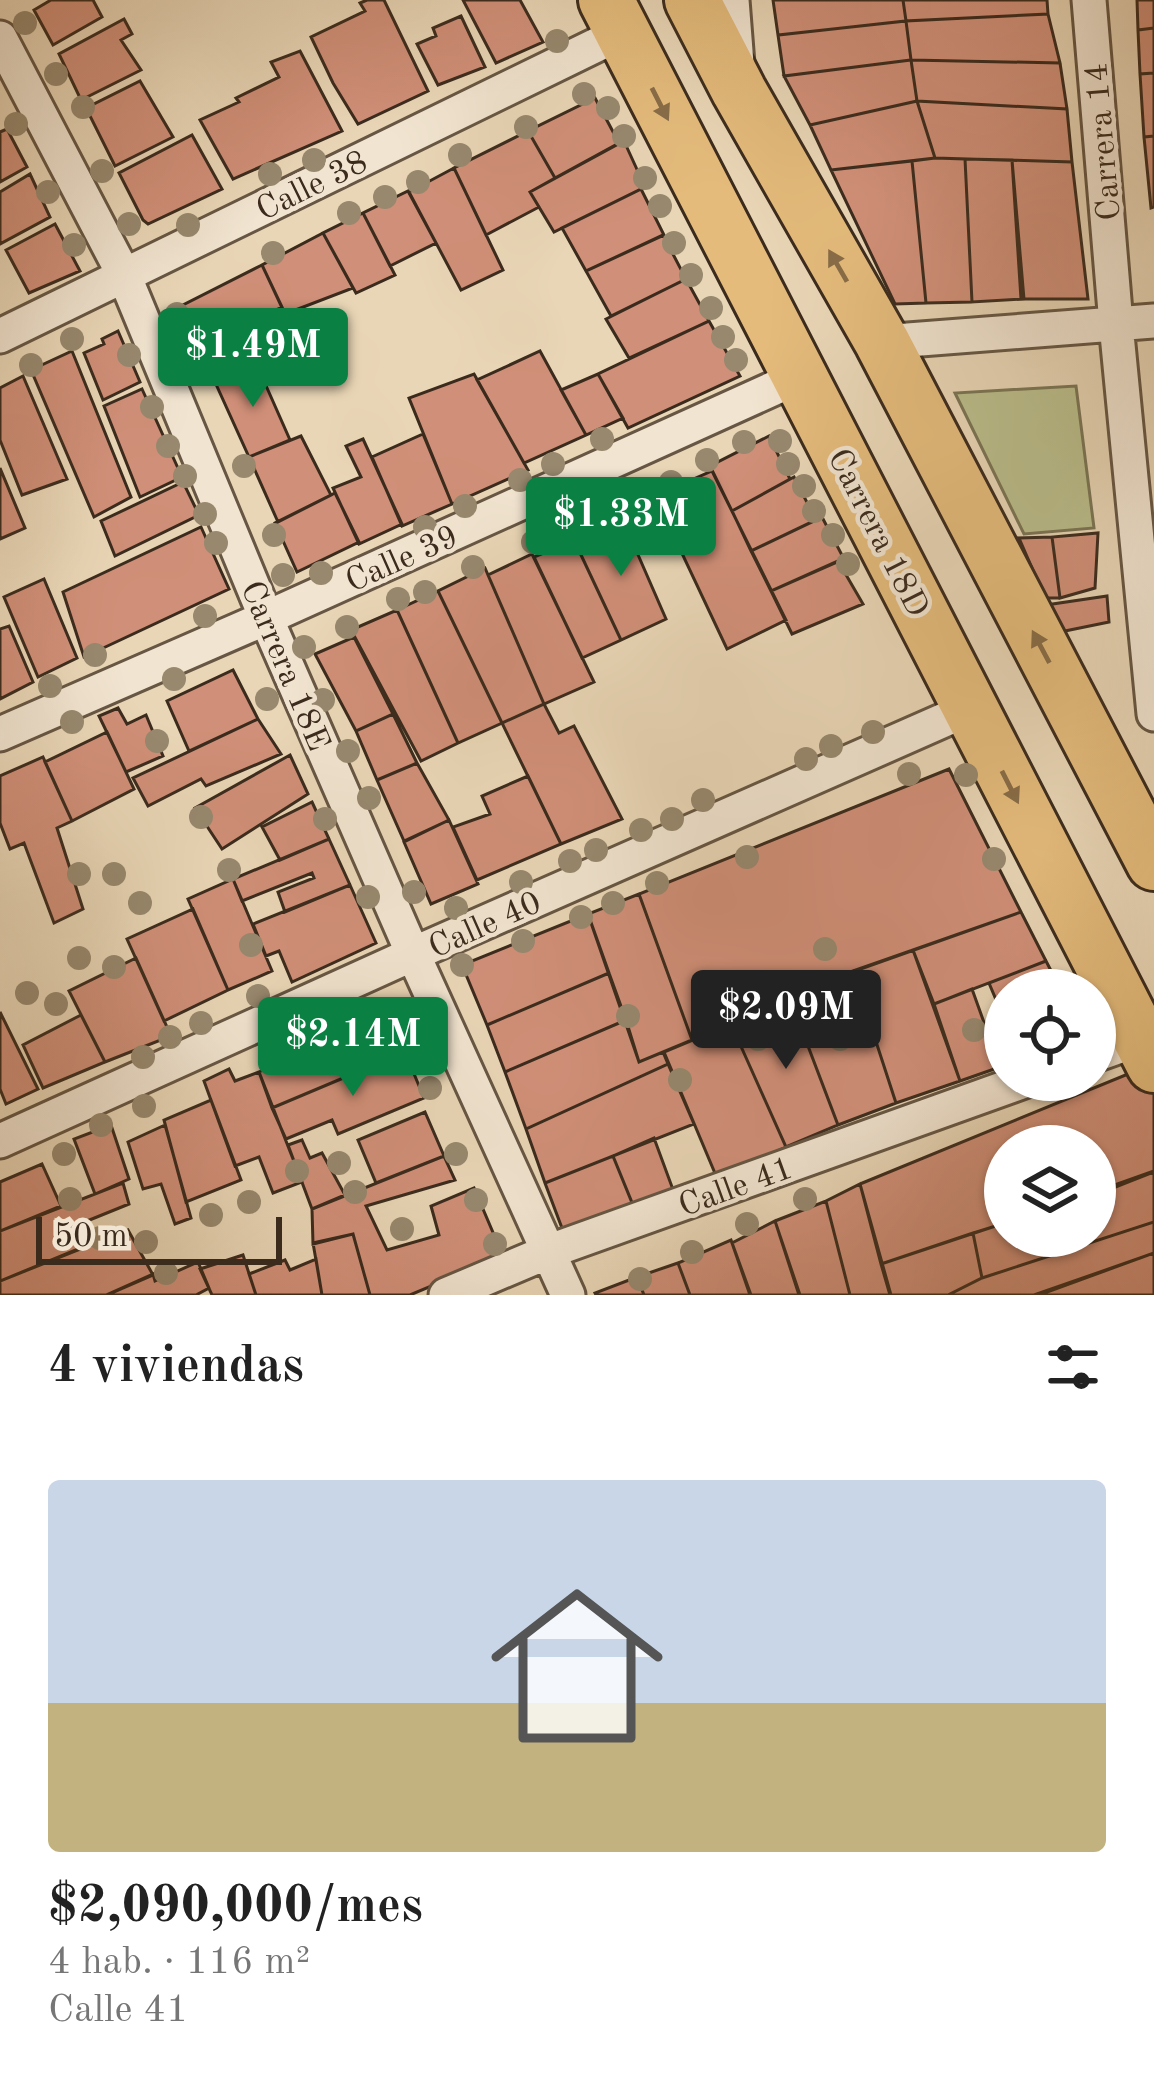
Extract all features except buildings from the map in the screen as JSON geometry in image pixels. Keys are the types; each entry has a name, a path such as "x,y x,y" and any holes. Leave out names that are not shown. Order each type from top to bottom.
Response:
{"main road":[{"path":"692,0 882,342 1154,863"},
{"name":"Carrera 18D","path":"615,16 969,709 1130,1053"}],"street":[{"path":"732,0 739,91"},
{"name":"Carrera 14","path":"1089,0 1154,714"},
{"name":"Calle 38","path":"0,336 615,16"},
{"name":"Carrera 18E","path":"0,38 124,275 266,618 568,1295"},
{"path":"882,342 1154,321"},
{"name":"Calle 39","path":"0,734 800,376"},
{"name":"Calle 40","path":"0,1142 969,709"},
{"name":"Calle 41","path":"446,1295 550,1251 984,1095"}],"green space":[{"path":"1076,386 1094,528 1024,534 955,393"}]}
